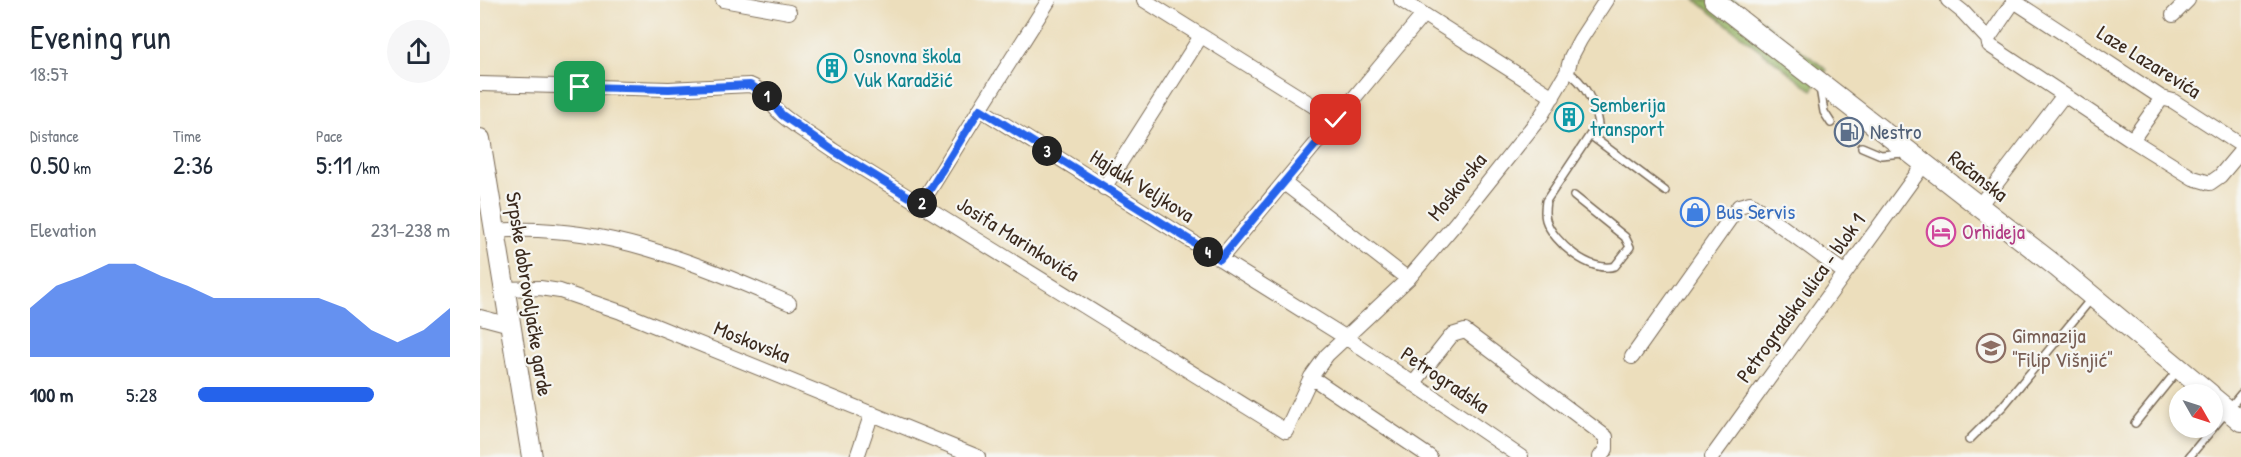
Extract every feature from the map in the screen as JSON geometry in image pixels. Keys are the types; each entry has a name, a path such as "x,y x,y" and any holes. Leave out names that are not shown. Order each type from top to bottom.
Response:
{"main road":[{"name":"Račanska","path":"1714,0 1979,206 2197,384"},
{"name":"Srpske dobrovoljačke garde","path":"480,138 532,457"}],"street":[{"path":"723,0 789,12"},
{"path":"921,204 1049,0"},
{"path":"1144,0 1336,120"},
{"path":"1401,0 1553,97"},
{"name":"Moskovska","path":"1286,431 1311,377 1327,355 1408,279 1455,224 1553,97 1567,72 1571,57 1606,0"},
{"path":"1948,0 1963,12 1988,39 1989,45 2193,178 2210,183 2220,176 2241,151"},
{"name":"Laze Lazarevića","path":"1988,39 2014,0 2162,98 2173,101 2241,145"},
{"path":"2173,15 2188,0"},
{"path":"1220,259 1423,15"},
{"path":"1104,188 1201,36"},
{"name":"Josifa Marinkovića","path":"480,84 669,89 750,85 764,93 782,115 834,151 1286,431"},
{"path":"1979,206 2064,95"},
{"path":"2132,140 2162,98"},
{"name":"Hajduk Veljkova","path":"980,109 1345,337"},
{"name":"Petrogradska ulica - blok 1","path":"1712,457 1845,273 1917,159"},
{"path":"1284,183 1408,279"},
{"path":"1632,357 1739,206 1750,203 1845,273"},
{"path":"494,231 532,229 573,232 651,248 696,263 789,303"},
{"name":"Moskovska","path":"504,289 540,288 576,296 621,312 978,457"},
{"path":"480,317 510,325"},
{"path":"1413,384 1452,335 1465,331 1606,437 1606,449 1600,457"},
{"name":"Petrogradska","path":"1345,337 1521,457"},
{"path":"1311,377 1430,457"},
{"path":"857,457 872,413"}],"lane":[{"path":"1567,72 1576,76 1592,103 1598,124 1546,201 1544,211 1546,221 1558,238 1576,256 1602,268 1616,266 1630,247 1625,237 1574,196"},
{"path":"1819,82 1824,112 1831,123"},
{"path":"1590,135 1665,191"},
{"path":"1862,147 1881,155 1917,159"},
{"path":"1969,440 2003,406 2092,297"},
{"path":"2136,423 2179,369"},
{"path":"2189,457 2234,415 2241,394"}],"green space":[{"path":"1695,0 1734,0 1827,70 1812,90"}],"place":[{"name":"Osnovna škola Vuk Karadžić","path":"832,68"},
{"name":"Semberija transport","path":"1569,117"},
{"name":"Nestro","path":"1849,132"},
{"name":"Bus Servis","path":"1695,212"},
{"name":"Orhideja","path":"1941,232"},
{"name":"Gimnazija \"Filip Višnjić\"","path":"1991,348"}],"route":[{"path":"580,87 669,89 750,85 764,93 782,115 834,151 921,204 980,109 1220,259 1336,120"}]}
